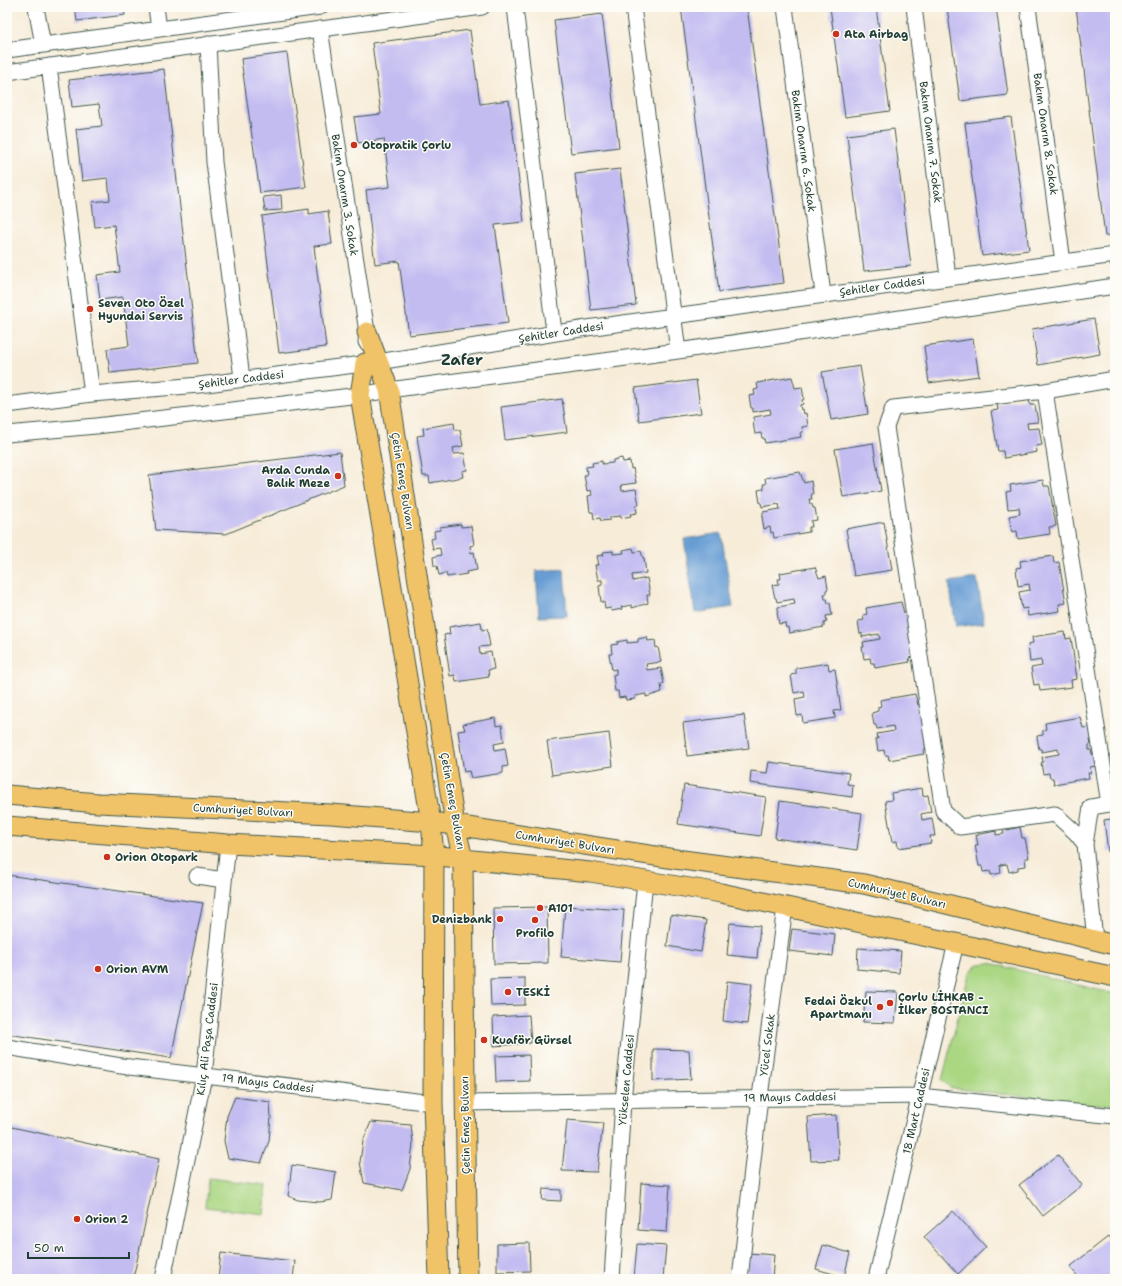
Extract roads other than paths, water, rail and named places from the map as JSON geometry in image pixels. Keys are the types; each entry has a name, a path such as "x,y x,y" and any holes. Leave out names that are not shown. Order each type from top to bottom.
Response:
{"main road":[{"name":"Çetin Emeç Bulvarı","path":"367,332 371,362 389,390 456,825 463,859 468,1279"},
{"path":"371,362 360,395 431,822 434,855 433,1103 439,1279"},
{"name":"Cumhuriyet Bulvarı","path":"7,795 98,803 331,814 456,825 667,857 864,884 1115,945"},
{"path":"7,826 228,844 434,855 590,872 721,893 1115,977"}],"street":[{"path":"36,7 43,45"},
{"path":"156,7 159,29"},
{"path":"7,50 159,29 276,10 320,7"},
{"path":"7,72 482,7"},
{"path":"515,7 554,332"},
{"path":"632,7 678,351"},
{"name":"Bakım Onarım 6. Sokak","path":"785,7 824,294"},
{"name":"Bakım Onarım 7. Sokak","path":"914,7 948,277"},
{"name":"Bakım Onarım 8. Sokak","path":"1028,7 1063,262"},
{"name":"Bakım Onarım 3. Sokak","path":"320,28 367,332"},
{"path":"208,44 214,162 242,378"},
{"path":"49,66 92,394"},
{"name":"Şehitler Caddesi","path":"7,405 92,394 199,384 371,362 554,332 1115,255"},
{"path":"7,434 96,426 360,395 678,351 1115,286"},
{"path":"1085,844 1076,833 1055,814 960,827 944,811 886,427 893,408 1045,391 1115,379"},
{"path":"1045,391 1112,804 1091,807 1085,844 1095,940"},
{"name":"Kılıç Ali Paşa Caddesi","path":"163,1279 204,1076 228,844"},
{"path":"197,876 224,880"},
{"name":"Yükselen Caddesi","path":"612,1279 623,1101 645,881"},
{"name":"Yücel Sokak","path":"740,1279 760,1098 785,906"},
{"name":"18 Mart Caddesi","path":"876,1279 956,943"},
{"name":"19 Mayıs Caddesi","path":"7,1047 121,1066 433,1103"},
{"name":"19 Mayıs Caddesi","path":"465,1103 919,1096 1115,1116"}],"water":[{"path":"721,533 733,607 695,613 684,539"},
{"path":"564,569 567,616 539,617 536,571"},
{"path":"977,578 984,623 956,627 949,582"}],"place":[{"name":"Ata Airbag","path":"836,34"},
{"name":"Otopratik Çorlu","path":"354,145"},
{"name":"Seven Oto Özel Hyundai Servis","path":"90,309"},
{"name":"Arda Cunda Balık Meze","path":"338,476"},
{"name":"Orion Otopark","path":"107,857"},
{"name":"A101","path":"540,908"},
{"name":"Denizbank","path":"500,919"},
{"name":"Profilo","path":"535,920"},
{"name":"Orion AVM","path":"98,969"},
{"name":"TESKİ","path":"508,992"},
{"name":"Çorlu LİHKAB - İlker BOSTANCI","path":"890,1003"},
{"name":"Fedai Özkul Apartmanı","path":"880,1007"},
{"name":"Kuaför Gürsel","path":"484,1040"},
{"name":"Orion 2","path":"77,1219"}],"district":[{"name":"Zafer","path":"462,360"}]}
